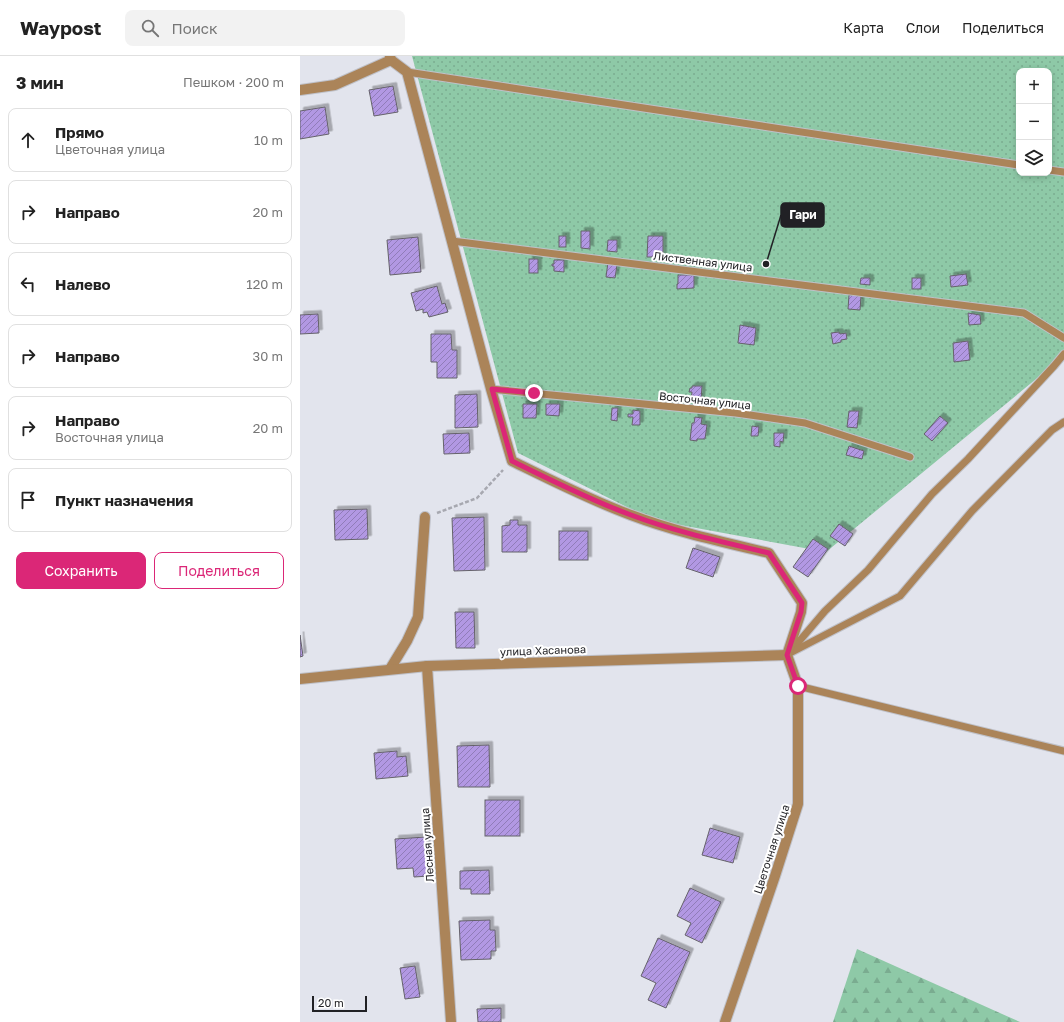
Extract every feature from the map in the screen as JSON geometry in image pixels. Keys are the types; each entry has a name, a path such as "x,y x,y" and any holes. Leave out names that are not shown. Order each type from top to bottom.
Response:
{"street":[{"path":"300,90 335,85 391,58 407,72 512,461 586,498 632,516 690,534 769,553 802,603 801,612 787,655"},
{"path":"390,669 407,641 418,617 425,517"},
{"name":"улица Хасанова","path":"300,679 427,666 787,655"},
{"name":"Цветочная улица","path":"725,1022 798,804 798,686 787,655"},
{"name":"Лесная улица","path":"427,666 451,1022"}],"lane":[{"path":"407,72 1016,165"},
{"path":"1052,170 1064,172"},
{"name":"Лиственная улица","path":"452,241 1024,313 1064,338"},
{"path":"787,655 824,611 868,570 932,494 968,459 1064,354"},
{"name":"Восточная улица","path":"492,389 736,413 805,424 910,457"},
{"path":"787,655 900,596 972,511 1052,430 1064,422"},
{"path":"798,686 1064,751"}],"path":[{"path":"425,517 477,498 512,461"}],"green space":[{"path":"412,56 1064,56 1064,356 826,552 653,520 518,453"},
{"path":"857,949 1020,1022 833,1022"}],"building":[{"path":"393,86 398,112 374,116 369,90"},
{"path":"325,107 329,134 300,139 300,111"},
{"path":"581,231 590,231 590,249 581,248"},
{"path":"559,236 566,236 566,247 559,247"},
{"path":"648,236 663,236 663,257 647,257"},
{"path":"418,237 421,272 390,275 387,240"},
{"path":"608,240 617,240 617,252 607,251"},
{"path":"529,259 538,259 538,273 529,273"},
{"path":"554,260 564,260 564,272 554,271 554,266 552,266 552,264 554,264"},
{"path":"608,262 617,265 615,278 606,277"},
{"path":"966,274 968,285 951,287 950,276"},
{"path":"678,275 694,275 694,288 677,289"},
{"path":"861,278 870,278 870,285 860,284"},
{"path":"912,278 921,278 921,289 912,289"},
{"path":"437,286 442,304 445,303 448,312 429,317 427,312 423,313 423,309 416,311 411,293"},
{"path":"849,295 861,296 860,310 848,309"},
{"path":"968,313 980,315 981,324 969,325"},
{"path":"318,314 319,333 300,334 300,315"},
{"path":"740,325 756,328 754,345 738,343"},
{"path":"839,332 840,334 846,333 847,339 833,344 831,333"},
{"path":"431,334 451,334 452,350 457,350 457,378 437,378 437,362 431,362"},
{"path":"968,341 970,360 954,362 953,343"},
{"path":"692,386 702,386 701,401 691,400 692,392 689,392"},
{"path":"477,394 478,427 455,428 455,395"},
{"path":"523,404 537,404 536,418 523,418"},
{"path":"546,404 560,404 559,416 546,415"},
{"path":"612,408 618,408 617,421 611,420"},
{"path":"633,410 640,411 640,425 632,425 633,417 628,417 628,414 633,414"},
{"path":"849,411 859,411 857,428 847,427"},
{"path":"940,416 948,423 932,441 924,434"},
{"path":"695,417 702,418 701,424 707,425 705,439 697,439 697,441 690,440 692,423 694,423"},
{"path":"752,426 759,427 758,436 751,436"},
{"path":"469,433 470,453 444,454 443,434"},
{"path":"774,433 784,433 783,442 780,441 780,447 774,446"},
{"path":"849,446 864,451 862,459 846,455"},
{"path":"367,509 368,539 335,540 334,510"},
{"path":"484,517 485,570 454,571 452,518"},
{"path":"510,520 518,520 518,525 527,525 527,552 502,552 502,526 510,525"},
{"path":"839,524 853,534 845,546 830,536"},
{"path":"559,531 588,531 588,560 559,560"},
{"path":"813,539 828,549 808,577 793,567"},
{"path":"693,548 720,557 713,577 686,568"},
{"path":"455,612 474,612 475,648 456,648"},
{"path":"300,635 303,656 300,657"},
{"path":"489,745 490,787 458,787 457,746"},
{"path":"397,751 397,757 406,756 408,776 376,779 374,753"},
{"path":"485,800 520,800 520,836 485,836"},
{"path":"710,828 740,837 733,863 702,855"},
{"path":"426,837 429,876 414,877 413,868 397,869 395,839"},
{"path":"489,870 490,894 471,894 471,889 460,889 460,871"},
{"path":"690,888 721,902 702,943 685,935 691,923 677,916"},
{"path":"490,920 490,930 495,930 496,951 491,951 491,959 461,960 459,921"},
{"path":"658,938 690,952 666,1008 648,1000 656,983 641,976"},
{"path":"415,966 420,997 405,999 400,968"},
{"path":"501,1008 501,1022 478,1022 477,1009"}],"place":[{"name":"Гари","path":"766,264"}],"route":[{"path":"534,393 492,389 512,461 586,498 632,516 690,534 769,553 773,557 802,603 801,612 787,655 798,686"}]}
